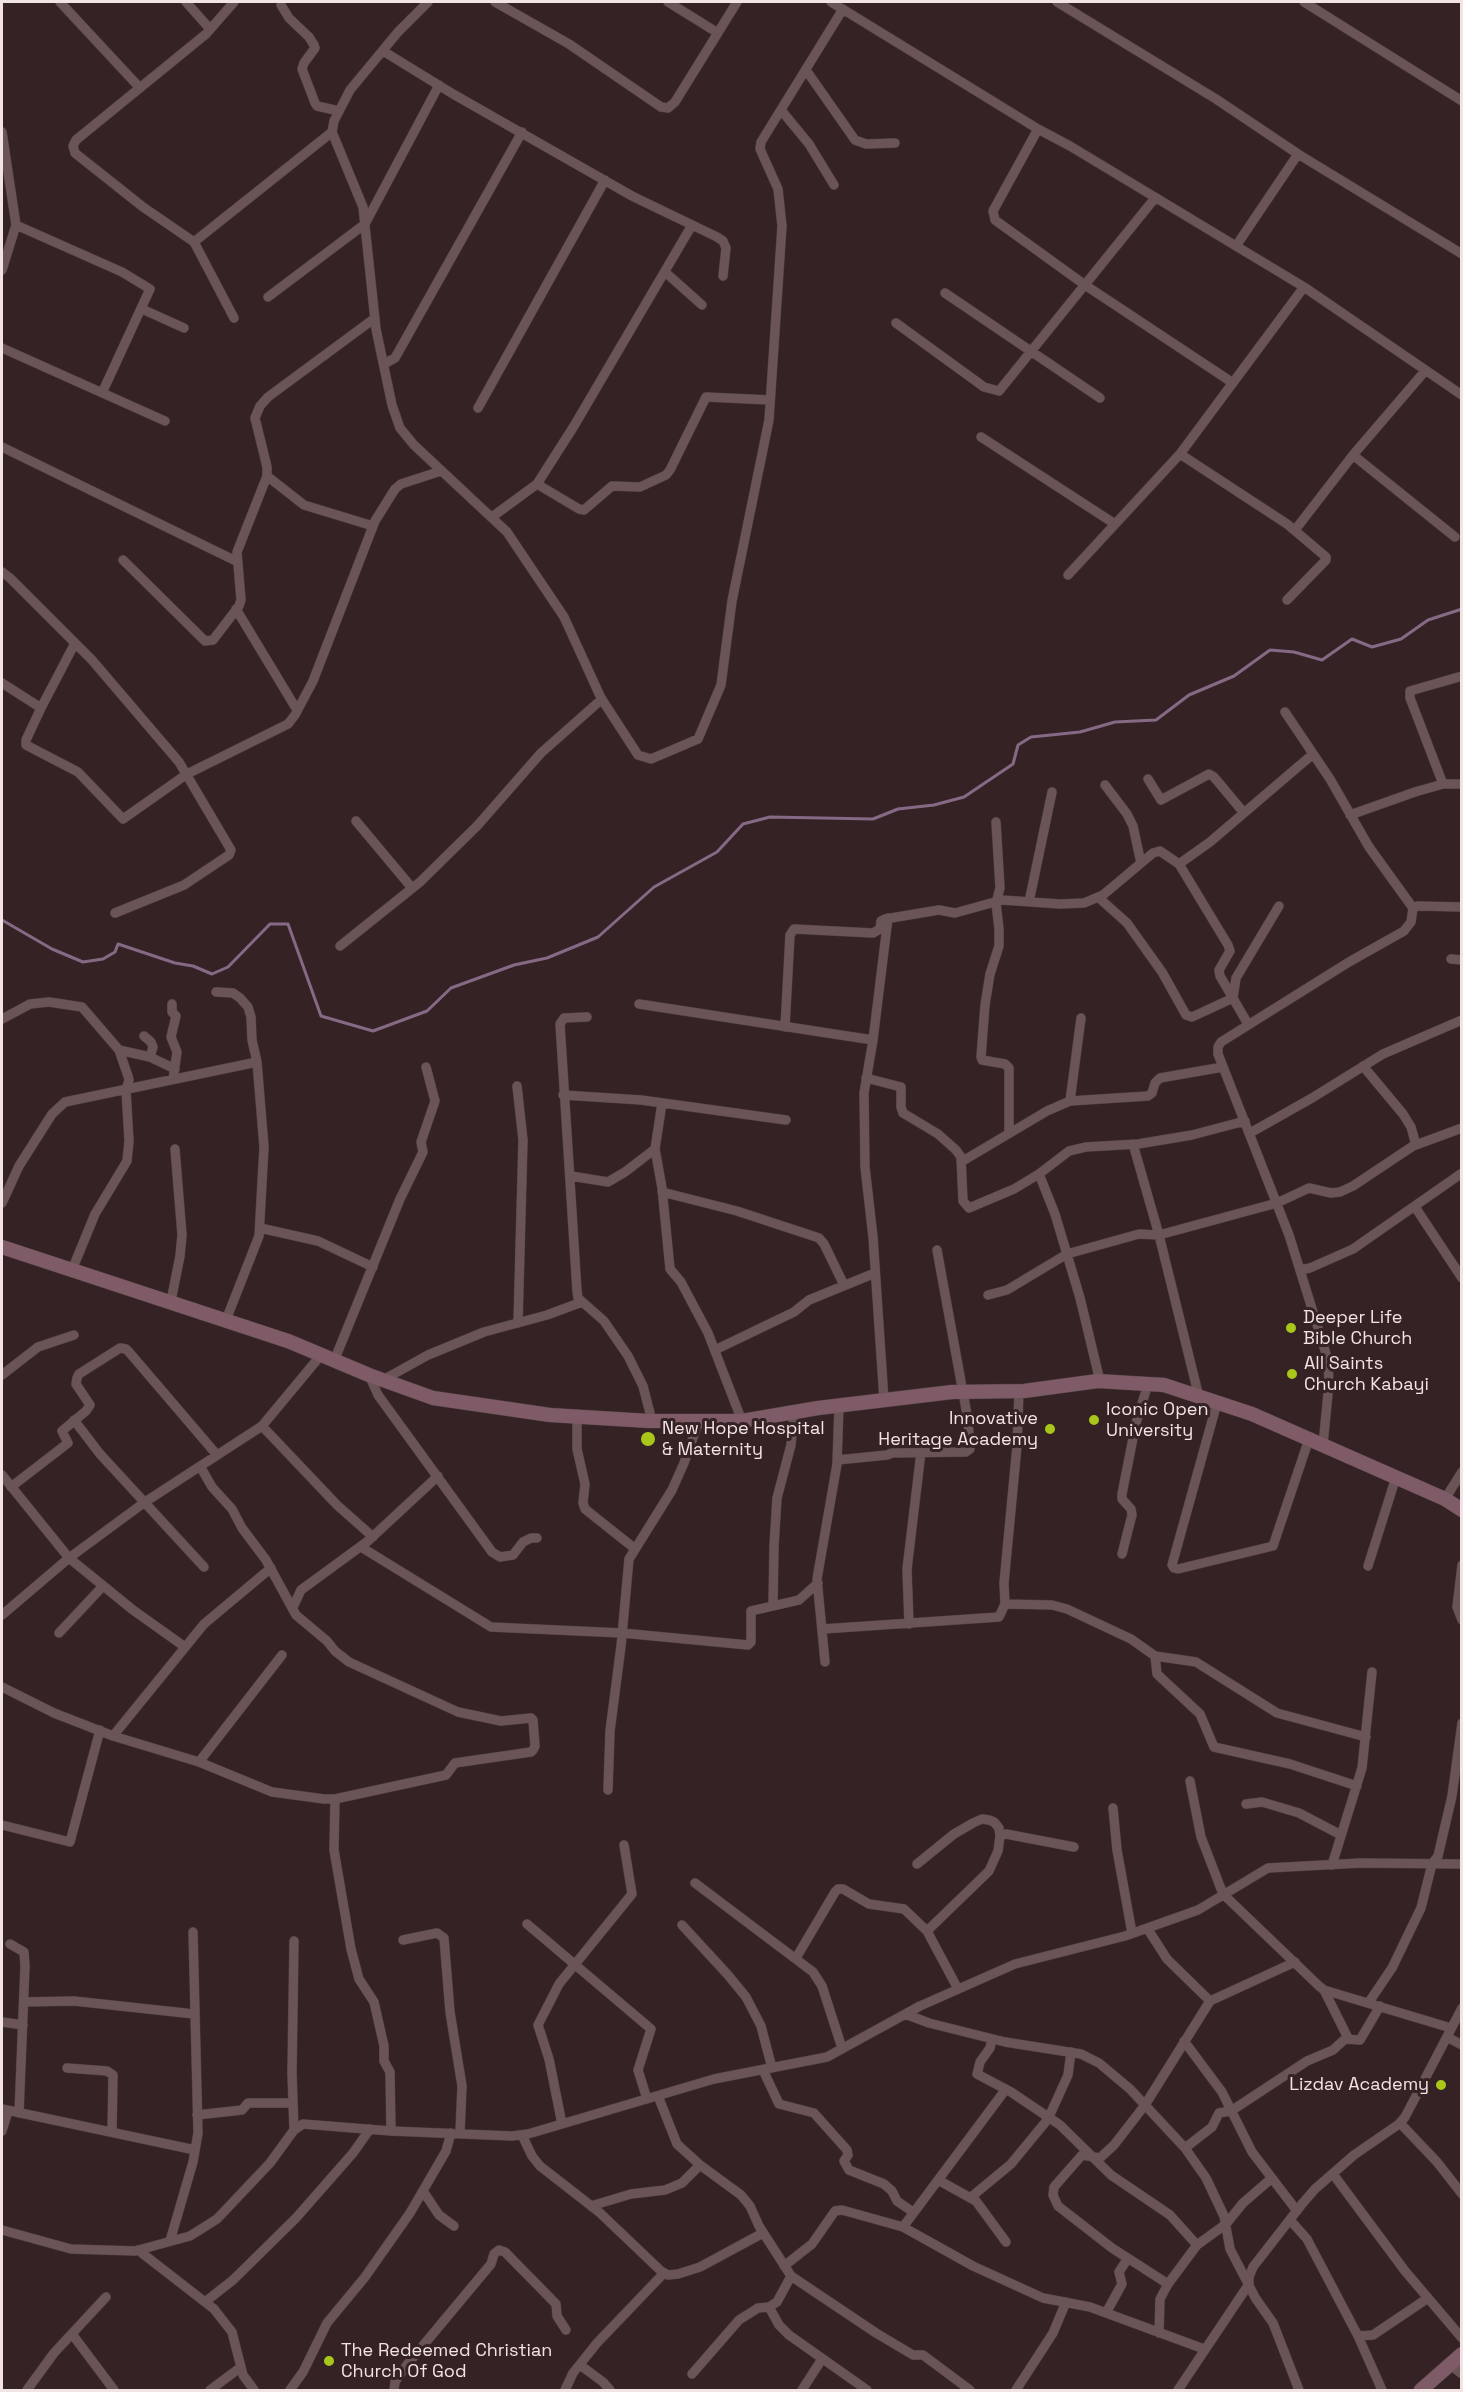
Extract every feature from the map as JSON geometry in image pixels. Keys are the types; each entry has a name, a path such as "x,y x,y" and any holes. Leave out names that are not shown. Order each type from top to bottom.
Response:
{"street":[{"path":"60,2 140,88"},
{"path":"186,2 210,29"},
{"path":"234,2 210,29 76,140 74,146 75,153 143,207 194,242 234,318"},
{"path":"194,242 332,132 339,111 350,90 428,2"},
{"path":"495,2 569,44 661,107 668,108 675,102 737,2"},
{"path":"668,2 718,33"},
{"path":"831,2 1038,129 1304,287 1461,395"},
{"path":"1057,2 1461,254"},
{"path":"1304,2 1461,101"},
{"path":"281,5 289,18 314,45 315,48 302,69 315,103 317,106 339,111"},
{"path":"332,132 363,207 375,318 400,428 414,446 507,532 564,617 602,699 638,755 651,759 698,739 721,685 732,601 769,420 782,226 778,189 760,149 761,142 843,9"},
{"path":"383,51 439,86 632,196 723,241 726,248 723,276"},
{"path":"806,70 855,140 866,144 895,143"},
{"path":"268,297 364,224 439,86"},
{"path":"781,110 809,144 834,185"},
{"path":"1038,129 993,216 998,223 1085,285 1233,383"},
{"path":"2,132 5,173 16,225 3,257 2,270"},
{"path":"384,364 395,358 522,132"},
{"path":"1236,246 1298,154"},
{"path":"478,408 605,180"},
{"path":"896,323 984,387 999,391 1155,198"},
{"path":"16,225 122,272 147,286 150,292 102,393"},
{"path":"492,517 537,484 574,426 692,225"},
{"path":"665,272 702,305"},
{"path":"1068,575 1180,454 1304,287"},
{"path":"945,293 1100,398"},
{"path":"142,309 184,328"},
{"path":"123,560 206,641 213,640 241,600 237,552 267,476 267,467 255,418 260,406 268,397 375,318"},
{"path":"2,348 165,421"},
{"path":"1294,530 1353,455 1425,371"},
{"path":"537,484 584,510 612,486 640,487 666,475 706,397 770,400"},
{"path":"981,437 1115,524"},
{"path":"2,447 236,561"},
{"path":"1180,454 1294,530 1323,554 1326,560 1287,600"},
{"path":"1353,455 1455,537"},
{"path":"75,643 41,708 26,740 26,746 78,772 121,818 187,774 288,724 313,681 373,526 395,489 401,484 441,471"},
{"path":"267,476 304,505 373,526"},
{"path":"2,572 92,660 179,762 230,847 229,855 184,885 115,913"},
{"path":"236,609 297,710"},
{"path":"1443,784 1410,698 1410,691 1461,676"},
{"path":"2,683 41,708"},
{"path":"340,946 412,888 477,826 540,753 602,699"},
{"path":"1285,712 1369,847 1413,908 1411,922 1404,931 1248,1024 1221,1042 1218,1054 1277,1203 1328,1360 1329,1383 1323,1445"},
{"path":"1179,864 1244,813 1313,754"},
{"path":"1149,779 1161,800 1209,774 1244,813"},
{"path":"1350,815 1443,784 1461,784"},
{"path":"1105,785 1127,814 1133,826 1141,863"},
{"path":"1029,902 1052,792"},
{"path":"356,821 412,888"},
{"path":"996,822 1000,888 996,903 999,946 985,1005 981,1057 982,1060 1005,1064 1009,1068 1009,1133"},
{"path":"786,1027 791,931 794,929 873,933 880,929 881,921 888,918 939,910 954,913 1010,900 1060,904 1084,903 1098,897 1153,853 1160,850 1179,864 1228,945 1230,951 1219,970 1220,976 1248,1024"},
{"path":"1098,897 1127,923 1162,972 1186,1015 1192,1017 1233,998"},
{"path":"1233,998 1236,978 1279,906"},
{"path":"1413,908 1418,906 1461,907"},
{"path":"884,1400 865,1167 864,1093 888,918"},
{"path":"1451,959 1461,960"},
{"path":"216,993 233,993 248,1007 257,1062 264,1147 260,1228 226,1320"},
{"path":"2,1019 30,1004 49,1002 82,1007 119,1050 129,1080 126,1089 129,1141 127,1161 95,1215 72,1270"},
{"path":"172,1004 172,1012 176,1016 171,1037 177,1052 173,1079"},
{"path":"639,1004 873,1040"},
{"path":"587,1017 561,1020 563,1095 568,1166 571,1176 576,1291 582,1302 604,1321 627,1356 643,1386 652,1421"},
{"path":"1070,1101 1081,1018"},
{"path":"1250,1133 1383,1054 1461,1020"},
{"path":"144,1036 153,1047 150,1057"},
{"path":"119,1050 150,1057 175,1069"},
{"path":"2,1203 19,1166 52,1114 65,1102 257,1062"},
{"path":"1363,1066 1403,1114 1411,1127 1416,1145"},
{"path":"2,1615 69,1558 145,1502 262,1426 327,1358 373,1267 400,1199 423,1152 421,1142 435,1101 426,1067"},
{"path":"961,1162 1047,1111 1070,1101 1148,1096 1160,1078 1223,1067"},
{"path":"866,1078 901,1088 903,1113 938,1134 956,1150 961,1162 963,1201 969,1208 1014,1189 1039,1174 1069,1151 1192,1135 1245,1121"},
{"path":"517,1086 523,1140 518,1323"},
{"path":"563,1095 662,1103 786,1120"},
{"path":"662,1103 655,1149 670,1269 681,1282 715,1350 742,1421"},
{"path":"988,1295 1007,1290 1067,1254 1139,1234 1159,1235 1277,1203 1309,1188 1331,1193 1340,1192 1416,1145 1461,1128"},
{"path":"1133,1144 1159,1235 1199,1397"},
{"path":"171,1301 182,1235 175,1149"},
{"path":"571,1176 608,1182 655,1149"},
{"path":"1300,1270 1310,1268 1353,1249 1461,1173"},
{"path":"1039,1174 1055,1214 1067,1254 1100,1381"},
{"path":"662,1192 737,1211 819,1238 844,1286"},
{"path":"1414,1207 1461,1278"},
{"path":"260,1228 318,1241 373,1267"},
{"path":"2,1246 226,1320 369,1376 433,1398 481,1406 577,1416 652,1421 742,1421 884,1400 962,1392 1019,1391 1100,1381 1164,1385 1252,1414 1445,1499 1461,1510"},
{"path":"837,1460 892,1453 966,1452 970,1449 968,1420 937,1250"},
{"path":"715,1350 794,1312 809,1300 875,1273"},
{"path":"383,1380 428,1354 484,1332 582,1302"},
{"path":"2,1375 38,1347 74,1335"},
{"path":"11,1486 68,1443 62,1431 90,1405 76,1384 76,1378 120,1348 126,1349 217,1455"},
{"path":"369,1376 378,1395 492,1552 500,1557 513,1555 523,1542 537,1538"},
{"path":"1122,1554 1132,1515 1131,1509 1122,1499 1122,1494 1136,1423 1148,1384"},
{"path":"823,1629 999,1617 1005,1604 1004,1583 1017,1446 1019,1391"},
{"path":"1217,1403 1172,1565 1174,1568 1189,1567 1273,1546 1309,1439"},
{"path":"825,1662 818,1583 821,1546 837,1460 839,1406"},
{"path":"773,1605 777,1498 791,1445 794,1412"},
{"path":"577,1416 577,1449 585,1484 583,1503 585,1509 634,1548"},
{"path":"74,1420 100,1454 204,1567"},
{"path":"608,1790 610,1731 629,1559 672,1490 699,1421"},
{"path":"262,1426 337,1505 373,1537"},
{"path":"909,1624 907,1569 921,1452"},
{"path":"2,1687 54,1713 113,1736 199,1762 272,1792 335,1799 446,1775 455,1763 531,1752 535,1746 533,1720 529,1717 501,1720 458,1712 349,1662 301,1620 271,1568 242,1528 232,1509 212,1487 200,1466"},
{"path":"1445,1499 1461,1472"},
{"path":"2,1475 69,1558 185,1647"},
{"path":"292,1607 301,1590 361,1547 438,1476"},
{"path":"1368,1566 1396,1477"},
{"path":"361,1547 491,1627 622,1633 748,1645 751,1642 750,1612 753,1609 802,1598 818,1583"},
{"path":"1461,1565 1457,1607 1461,1620"},
{"path":"113,1736 204,1624 271,1568"},
{"path":"59,1633 103,1586"},
{"path":"802,1598 820,1604"},
{"path":"1005,1604 1052,1605 1067,1610 1131,1639 1155,1656 1196,1662 1277,1713 1365,1737"},
{"path":"199,1762 282,1655"},
{"path":"1155,1656 1157,1674 1200,1714 1214,1747 1290,1764 1356,1786"},
{"path":"1332,1865 1362,1768 1372,1672"},
{"path":"1369,2002 1392,1968 1421,1908 1432,1864 1438,1856 1452,1796 1461,1723"},
{"path":"2,1826 68,1842 72,1840 100,1730"},
{"path":"1190,1781 1201,1838 1223,1894 1324,1990 1348,2038"},
{"path":"335,1799 334,1850 351,1949 359,1979 374,2002 384,2046 384,2061 390,2072 391,2131"},
{"path":"1246,1804 1262,1802 1299,1813 1341,1835"},
{"path":"1113,1808 1117,1850 1132,1933"},
{"path":"917,1864 954,1834 982,1819 994,1822 1000,1836 998,1851 989,1871 927,1931"},
{"path":"1000,1836 1006,1834 1074,1847"},
{"path":"562,2124 548,2053 537,2027 559,1984 576,1966 632,1894 624,1845"},
{"path":"2,2230 71,2249 138,2250 190,2236 217,2219 270,2163 294,2130 303,2124 391,2131 522,2135 714,2079 827,2056 905,2014 1015,1964 1132,1933 1198,1910 1268,1868 1461,1864"},
{"path":"695,1883 813,1972 822,1986 842,2048"},
{"path":"796,1958 838,1888 843,1888 869,1904 904,1909 927,1931 958,1989"},
{"path":"527,1924 651,2029 638,2070 647,2099"},
{"path":"682,1925 746,1998 761,2026 768,2069 779,2104 814,2113 847,2150 848,2155 844,2162 849,2170 884,2184 892,2191 897,2201 913,2212"},
{"path":"1147,1928 1167,1959 1210,2001"},
{"path":"170,2241 195,2150 197,2115 193,1932"},
{"path":"290,2391 303,2372 327,2323 365,2277 423,2192 455,2133 462,2086 450,2012 444,1938 436,1933 403,1940"},
{"path":"294,1941 294,2130"},
{"path":"10,1944 24,1952 19,2113"},
{"path":"1168,2284 1128,2258 1059,2206 1053,2195 1054,2187 1082,2156 1100,2158 1114,2145 1145,2105 1210,2001 1294,1962"},
{"path":"1324,1990 1369,2002 1449,2032 1461,2045"},
{"path":"24,2002 74,2001 194,2014"},
{"path":"1185,2148 1212,2127 1220,2113 1231,2111 1306,2061 1333,2050 1348,2038 1360,2040 1380,2006"},
{"path":"1178,2391 1249,2284 1253,2267 1315,2189 1354,2155 1400,2123 1461,2008"},
{"path":"905,2014 929,2023 993,2039 1081,2054 1099,2063 1145,2105 1185,2148 1206,2178 1226,2224 1230,2249 1273,2323 1299,2391"},
{"path":"2,2022 23,2025"},
{"path":"993,2039 976,2072 982,2078 1006,2089 1060,2125 1111,2175 1170,2215 1197,2245"},
{"path":"1184,2041 1222,2092 1252,2151 1297,2211"},
{"path":"970,2198 1011,2164 1048,2119 1068,2075 1071,2052"},
{"path":"67,2068 107,2071 113,2075 112,2132"},
{"path":"903,2228 1006,2089"},
{"path":"658,2096 677,2144 700,2165 741,2195 750,2206 763,2233 791,2276 876,2334 913,2355 923,2355 970,2391"},
{"path":"197,2115 242,2110 248,2103 293,2103"},
{"path":"2,2131 5,2110 195,2150"},
{"path":"1400,2123 1437,2162 1461,2194"},
{"path":"205,2302 233,2280 296,2218 353,2153 370,2129"},
{"path":"522,2135 532,2156 540,2166 591,2206 664,2273 678,2274 700,2267 763,2233"},
{"path":"591,2206 631,2194 665,2190 682,2182 700,2165"},
{"path":"1333,2174 1405,2271 1461,2338"},
{"path":"1159,2333 1160,2299 1168,2284 1197,2245 1226,2224 1243,2203 1272,2178"},
{"path":"938,2180 970,2198 984,2210 1006,2242"},
{"path":"423,2192 439,2215 454,2226"},
{"path":"784,2266 812,2244 835,2211 842,2210 903,2228 973,2266 1043,2298 1106,2313 1204,2349"},
{"path":"1290,2220 1306,2239 1358,2336 1382,2391"},
{"path":"138,2250 214,2309 232,2332 243,2375 254,2391"},
{"path":"394,2391 395,2382 406,2366 491,2264 494,2254 499,2250 506,2252 556,2304 557,2316 566,2330"},
{"path":"1106,2313 1122,2284 1119,2272 1128,2258"},
{"path":"565,2391 573,2373 664,2273"},
{"path":"692,2374 740,2320 758,2307 769,2307 782,2295 791,2276"},
{"path":"27,2391 54,2353 106,2297"},
{"path":"1358,2336 1373,2335 1428,2298"},
{"path":"1016,2391 1053,2333 1066,2302"},
{"path":"769,2307 779,2325 789,2335 867,2391"},
{"path":"72,2334 114,2391"},
{"path":"1421,2391 1461,2354"},
{"path":"802,2391 822,2359"},
{"path":"1449,2364 1461,2374"},
{"path":"580,2365 603,2382 610,2391"},
{"path":"210,2391 241,2367"}],"waterway":[{"path":"2,920 52,949 83,962 103,959 115,952 118,944 175,963 193,966 212,974 228,967 270,924 288,924 321,1016 373,1031 427,1011 451,988 514,965 547,958 598,937 654,887 717,852 743,824 770,817 873,819 898,809 934,805 964,797 1013,764 1018,745 1031,737 1080,732 1115,722 1156,720 1189,695 1234,676 1270,650 1294,652 1322,660 1352,639 1372,647 1401,639 1428,620 1462,609"}],"place":[{"name":"Deeper Life Bible Church","path":"1291,1328"},
{"name":"All Saints Church Kabayi","path":"1292,1374"},
{"name":"Iconic Open University","path":"1094,1420"},
{"name":"Innovative Heritage Academy","path":"1050,1429"},
{"name":"New Hope Hospital & Maternity","path":"648,1439"},
{"name":"Lizdav Academy","path":"1441,2085"},
{"name":"The Redeemed Christian Church Of God","path":"329,2361"}]}
